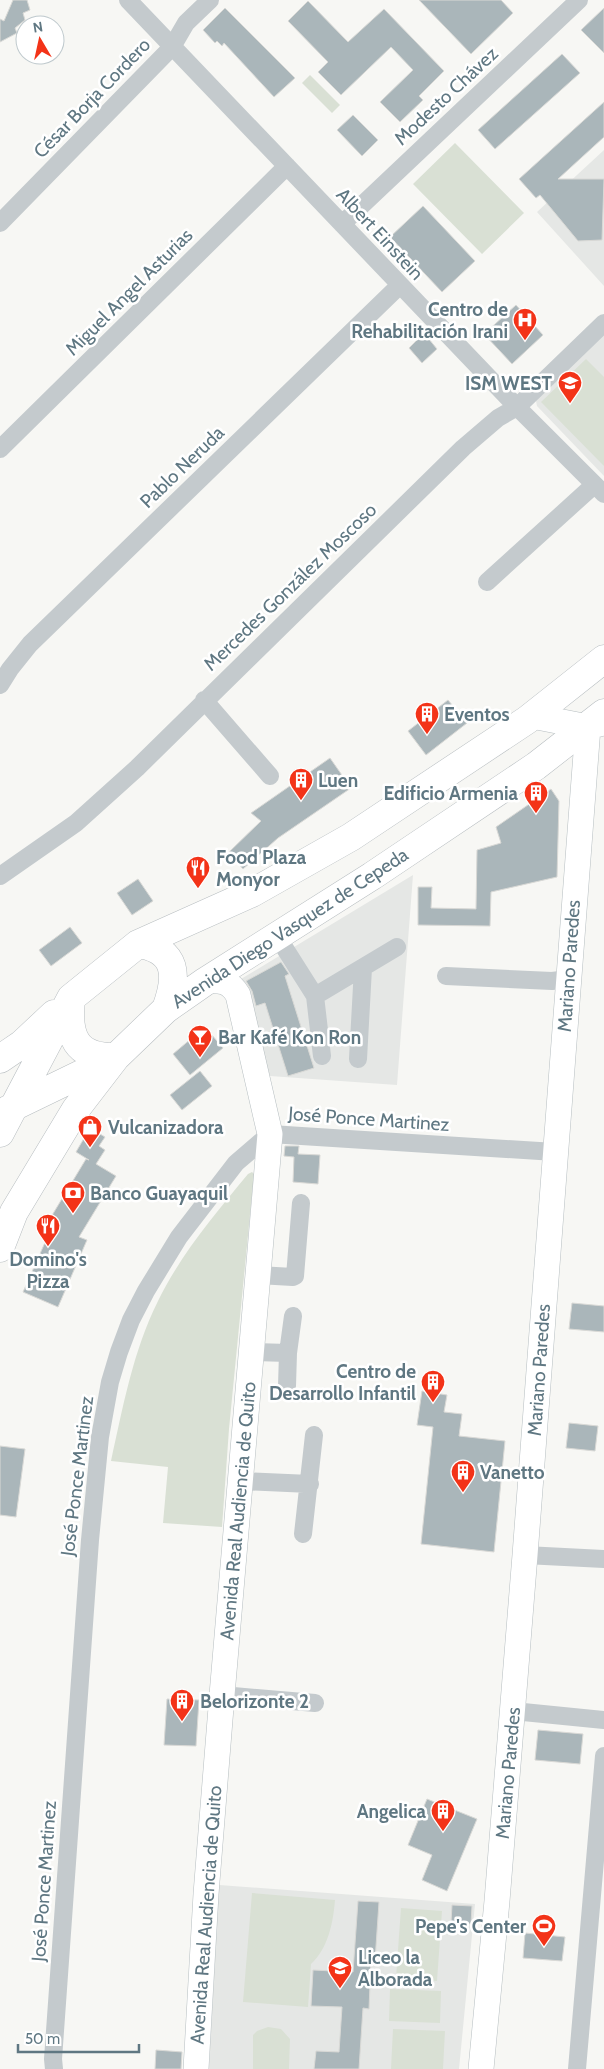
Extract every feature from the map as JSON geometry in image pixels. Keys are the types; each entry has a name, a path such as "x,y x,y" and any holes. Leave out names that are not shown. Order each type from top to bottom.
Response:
{"main road":[{"path":"0,1059 22,1044 71,998 138,944 252,893 351,837 532,716 604,659"},
{"path":"532,716 600,720"},
{"name":"Avenida Diego Vasquez de Cepeda","path":"0,1248 14,1212 76,1109 116,1057 166,1009 206,981 372,876 536,766 600,720"},
{"name":"Mariano Paredes","path":"481,2069 513,1711 568,979 600,720"},
{"path":"138,944 159,949 172,965 174,976 172,991 166,1009"},
{"name":"Avenida Real Audiencia de Quito","path":"196,2069 206,1894 270,1134 238,995 229,983 221,980 206,981"},
{"path":"71,998 70,1015 75,1042 88,1054 100,1057 116,1057"},
{"path":"0,1133 6,1110 71,998"},
{"path":"6,1110 116,1057"}],"street":[{"name":"Albert Einstein","path":"128,0 400,286 599,490"},
{"name":"César Borja Cordero","path":"0,223 172,46 186,23 210,0"},
{"name":"Modesto Chávez","path":"342,224 579,0"},
{"name":"Miguel Angel Asturias","path":"0,449 287,166"},
{"name":"Pablo Neruda","path":"0,685 30,644 400,286"},
{"name":"Mercedes González Moscoso","path":"0,876 76,823 138,768 204,700 463,448 498,418 517,407 604,323"},
{"path":"487,582 599,490"},
{"path":"204,700 270,776"},
{"path":"277,936 314,996 322,1056"},
{"path":"314,996 397,947"},
{"path":"358,1059 363,968"},
{"path":"446,976 552,981 568,979"},
{"name":"José Ponce Martinez","path":"54,2069 90,1540 100,1437 110,1382 118,1352 131,1320 146,1291 179,1237 236,1163 270,1134 555,1152"},
{"path":"258,1275 296,1276 301,1203"},
{"path":"287,1386 288,1353 293,1316"},
{"path":"252,1352 288,1353"},
{"path":"303,1534 314,1435"},
{"path":"241,1481 310,1484"},
{"path":"525,1555 604,1559"},
{"path":"222,1695 315,1703"},
{"path":"513,1711 604,1720"},
{"path":"578,2069 604,1756"}],"shaded area":[{"path":"310,75 340,105 332,113 302,83"},
{"path":"455,143 524,213 482,254 413,184"},
{"path":"604,150 604,286 537,212"},
{"name":"ISM WEST","path":"604,335 604,476 537,406 536,401"},
{"name":"ISM WEST","path":"586,359 604,377 604,466 541,402"},
{"path":"413,875 397,1085 270,1076 241,979"},
{"path":"252,1172 254,1174 229,1429 222,1527 163,1523 168,1467 111,1461 135,1359 149,1320 177,1267 223,1204 248,1174"},
{"name":"Liceo la Alborada","path":"219,1885 475,1904 459,2069 209,2069"},
{"path":"252,1893 335,1900 333,1918 326,1943 311,1964 308,2007 243,2002"},
{"path":"401,1908 442,1911 437,1981 396,1978"},
{"path":"390,1989 441,1991 440,2023 389,2021"},
{"path":"268,2027 281,2029 290,2039 289,2069 253,2069 253,2035 257,2031"},
{"path":"393,2029 445,2031 443,2069 391,2069"}],"building":[{"path":"13,0 27,0 30,10 23,13 24,15 15,15 15,34 0,42 0,19 4,21"},
{"path":"419,0 501,0 513,13 471,54"},
{"path":"308,1 348,42 384,9 444,71 419,96 423,100 400,122 380,102 413,70 391,47 341,95 318,72 328,62 288,21"},
{"path":"225,8 295,78 274,97 224,43 222,46 217,41 215,43 203,30"},
{"path":"604,8 604,53 581,30"},
{"path":"562,54 580,73 495,149 478,130"},
{"path":"604,102 604,137 558,179 604,179 602,240 578,241 540,195 536,198 519,179"},
{"path":"353,115 378,140 362,156 337,130"},
{"path":"423,206 475,261 442,292 390,237"},
{"path":"516,305 543,335 512,364 484,334"},
{"path":"424,333 437,349 422,363 409,348"},
{"path":"448,700 467,723 426,755 408,731"},
{"name":"Luen","path":"330,758 351,788 278,838 243,869 228,853 261,821 251,813"},
{"path":"551,789 559,801 557,877 491,892 490,926 418,925 418,887 432,887 431,908 476,909 477,850 501,843 496,827"},
{"path":"138,879 153,901 132,915 117,893"},
{"path":"70,927 82,943 51,966 39,950"},
{"path":"281,962 289,974 285,976 314,1068 288,1076 265,1003 256,1006 252,991 246,981"},
{"name":"Bar Kafé Kon Ron","path":"205,1027 223,1048 190,1075 173,1054"},
{"path":"200,1071 212,1086 182,1110 170,1095"},
{"path":"90,1128 105,1137 99,1146 105,1150 96,1164 116,1176 79,1237 87,1240 58,1307 23,1292 55,1220 51,1217 86,1159 89,1160 76,1152"},
{"path":"285,1146 299,1146 298,1154 320,1155 318,1184 293,1182 294,1157 284,1156"},
{"path":"572,1303 604,1306 604,1332 569,1329"},
{"name":"Vanetto","path":"422,1391 447,1395 444,1412 462,1414 459,1436 505,1441 494,1552 421,1544 433,1427 417,1425"},
{"path":"569,1423 598,1426 595,1451 566,1448"},
{"path":"0,1446 25,1449 16,1517 0,1515"},
{"name":"Belorizonte 2","path":"167,1699 199,1700 196,1746 164,1745"},
{"path":"538,1730 583,1734 580,1764 535,1760"},
{"name":"Angelica","path":"427,1799 477,1819 447,1891 422,1880 432,1855 408,1845"},
{"path":"358,1901 379,1902 375,1961 371,1960 369,2009 363,2008 359,2069 314,2069 316,2051 339,2052 342,2007 311,2006 313,1970 353,1972"},
{"path":"452,1905 472,1906 471,1924 451,1923"},
{"name":"Pepe's Center","path":"525,1933 565,1937 562,1961 523,1958"},
{"path":"156,2050 182,2052 181,2069 155,2069"}],"place":[{"name":"Centro de Rehabilitación Irani","path":"525,341"},
{"name":"ISM WEST","path":"570,404"},
{"name":"Eventos","path":"427,735"},
{"name":"Luen","path":"301,801"},
{"name":"Edificio Armenia","path":"536,814"},
{"name":"Food Plaza Monyor","path":"198,889"},
{"name":"Bar Kafé Kon Ron","path":"200,1058"},
{"name":"Vulcanizadora","path":"90,1148"},
{"name":"Banco Guayaquil","path":"73,1214"},
{"name":"Domino's Pizza","path":"48,1247"},
{"name":"Centro de Desarrollo Infantil","path":"433,1403"},
{"name":"Vanetto","path":"463,1493"},
{"name":"Belorizonte 2","path":"182,1722"},
{"name":"Angelica","path":"443,1832"},
{"name":"Pepe's Center","path":"544,1947"},
{"name":"Liceo la Alborada","path":"340,1989"}]}
